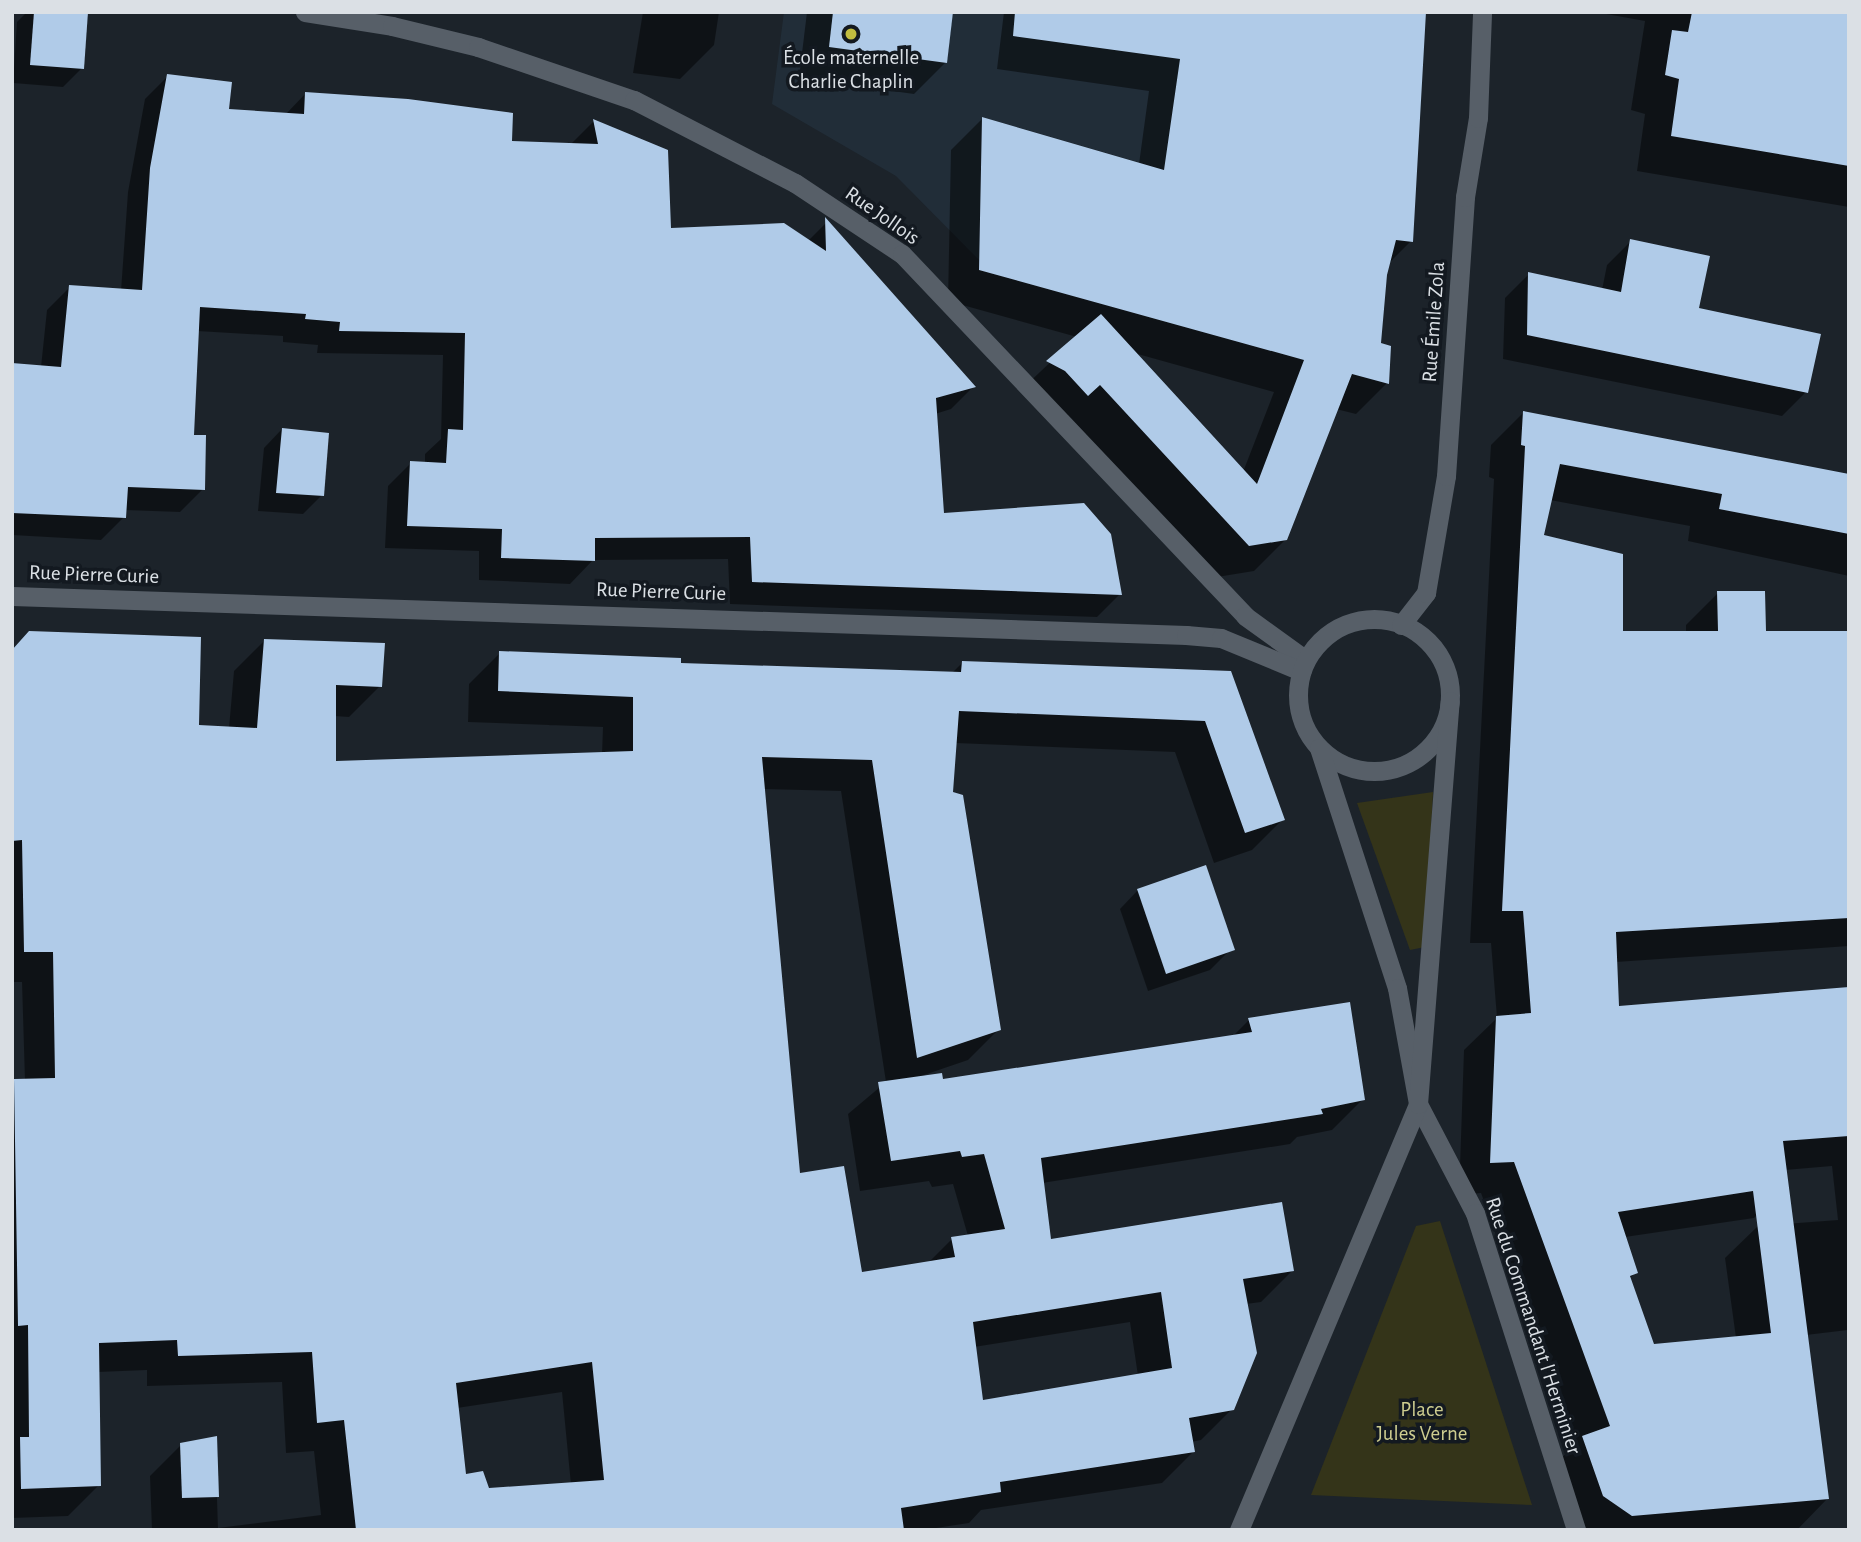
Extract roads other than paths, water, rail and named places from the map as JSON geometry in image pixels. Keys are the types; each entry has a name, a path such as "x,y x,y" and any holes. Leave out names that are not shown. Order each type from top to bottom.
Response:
{"street":[{"name":"Rue Jollois","path":"305,12 392,26 478,47 634,100 795,183 902,254 1245,616 1304,666"},
{"name":"Rue Émile Zola","path":"1401,625 1426,593 1446,476 1465,197 1478,118 1482,12"},
{"name":"Rue Pierre Curie","path":"12,596 1186,635 1221,638 1304,666"},
{"path":"1239,1530 1418,1104 1450,701 1438,655 1422,636 1401,625 1359,621 1338,628 1321,640 1304,666 1298,705 1305,728 1319,748 1397,988 1418,1104"},
{"path":"1319,748 1350,767 1388,770 1412,761 1432,745 1444,724 1450,701"},
{"name":"Rue du Commandant l'Herminier","path":"1418,1104 1475,1213 1576,1530"}],"place":[{"name":"École maternelle Charlie Chaplin","path":"851,34"}],"park label":[{"name":"Place Jules Verne","path":"1422,1422"}]}
